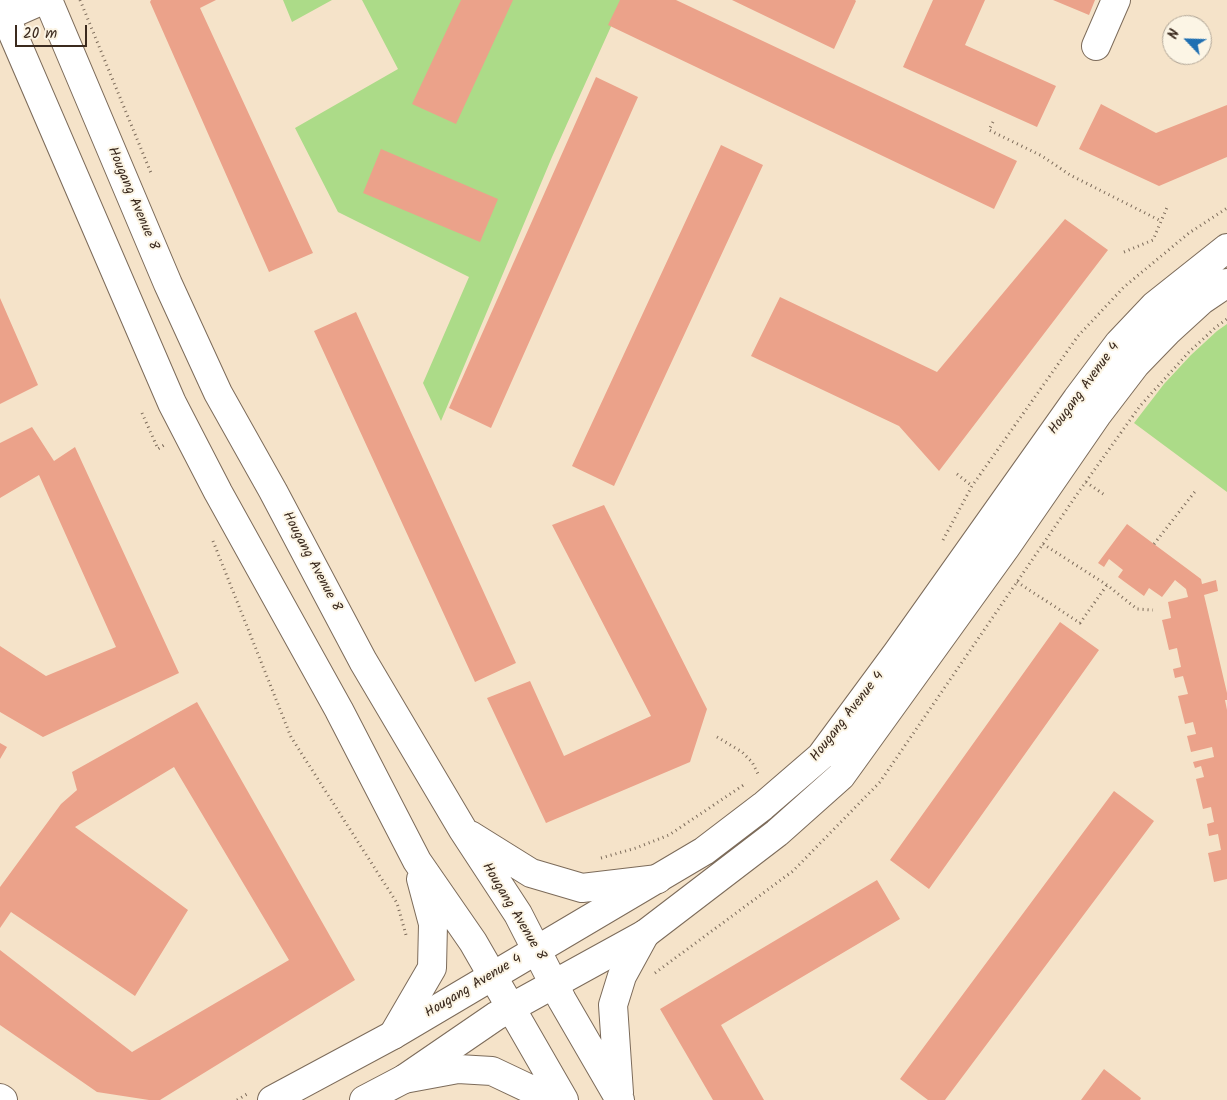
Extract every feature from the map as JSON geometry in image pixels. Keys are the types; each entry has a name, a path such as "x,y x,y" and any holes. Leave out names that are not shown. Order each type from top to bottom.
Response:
{"main road":[{"path":"43,0 2,13 172,403 218,492 339,710 417,861 473,942 564,1100"},
{"name":"Hougang Avenue 8","path":"48,0 165,276 218,392 363,661 463,830 518,914 554,985 620,1100"},
{"path":"1096,46 1116,0"},
{"name":"Hougang Avenue 4","path":"364,1100 404,1079 511,1007 645,934 777,834 841,776 1006,547 1087,407 1119,343 1154,306 1227,248"},
{"name":"Hougang Avenue 4","path":"263,1095 393,1036 704,851 762,806 821,756 983,531 1087,407 1136,364 1202,300 1227,283"},
{"path":"983,531 1006,547"},
{"path":"463,830 531,873 582,888 658,879"},
{"path":"393,1036 432,968 433,924 417,861"},
{"path":"620,1100 613,1005 622,976 645,934"},
{"path":"404,1079 458,1070 492,1072 530,1089 544,1100"}],"path":[{"path":"993,122 988,130 1042,156 1070,175 1161,221"},
{"path":"1124,252 1153,240 1168,205"},
{"path":"941,544 972,486 1078,336 1124,287 1188,233 1227,208"},
{"path":"142,413 158,449"},
{"path":"957,474 972,486"},
{"path":"1086,482 1106,496"},
{"path":"1154,544 1197,489"},
{"path":"213,539 291,737 397,903 407,939"},
{"path":"1043,544 1106,584 1137,609 1153,610"},
{"path":"1017,582 1080,622 1106,584"},
{"path":"717,737 742,752 752,762 759,776 762,806"},
{"path":"592,860 636,848 669,835 766,771"},
{"path":"237,1100 263,1095"}],"green space":[{"path":"283,0 332,0 292,22"},
{"path":"362,0 623,0 552,157 441,421 423,383 469,277 338,212 295,128 398,69"},
{"path":"1227,324 1227,492 1134,423 1164,384 1191,355"}],"building":[{"path":"151,0 216,0 200,8 313,253 269,272 150,2"},
{"path":"461,0 513,0 456,124 412,104"},
{"path":"620,0 676,0 1017,161 994,209 608,25"},
{"path":"732,0 855,0 856,1 834,49"},
{"path":"933,0 985,0 965,45 1056,86 1037,127 903,67"},
{"path":"1053,0 1095,0 1089,15"},
{"path":"596,77 638,97 491,428 449,408"},
{"path":"1101,104 1156,133 1227,105 1227,157 1159,186 1079,149"},
{"path":"721,145 763,165 614,486 572,466"},
{"path":"381,149 498,199 480,242 363,193"},
{"path":"1065,219 1108,250 939,471 899,426 751,356 780,297 937,372"},
{"path":"0,298 38,385 0,404"},
{"path":"356,312 516,663 475,682 314,331"},
{"path":"32,427 54,461 75,447 179,673 43,737 0,712 0,646 46,676 116,647 39,475 0,498 0,443"},
{"path":"604,505 707,709 690,762 546,823 487,698 530,681 564,756 651,716 552,525"},
{"path":"1127,524 1201,579 1202,584 1216,580 1218,591 1204,595 1227,693 1227,700 1225,700 1227,710 1227,879 1214,882 1208,853 1221,850 1218,834 1209,836 1207,824 1214,822 1211,807 1203,809 1196,779 1204,777 1201,766 1195,768 1193,762 1214,757 1212,747 1191,752 1187,736 1196,734 1193,722 1185,724 1178,696 1188,694 1183,676 1175,678 1173,669 1181,667 1177,648 1169,650 1162,620 1171,618 1168,602 1188,597 1186,589 1175,580 1162,597 1149,588 1144,596 1118,577 1123,570 1109,559 1104,567 1098,563"},
{"path":"1060,622 1099,650 929,889 890,860"},
{"path":"197,702 355,980 160,1100 97,1092 0,1025 0,950 132,1052 289,960 174,767 75,827 188,910 135,996 11,912 0,928 0,887 61,804 77,790 72,772"},
{"path":"0,743 7,747 0,759"},
{"path":"1114,791 1154,821 945,1100 928,1100 900,1079"},
{"path":"877,880 900,919 721,1025 764,1100 713,1100 660,1009"},
{"path":"1104,1069 1141,1098 1140,1100 1081,1100"}]}
